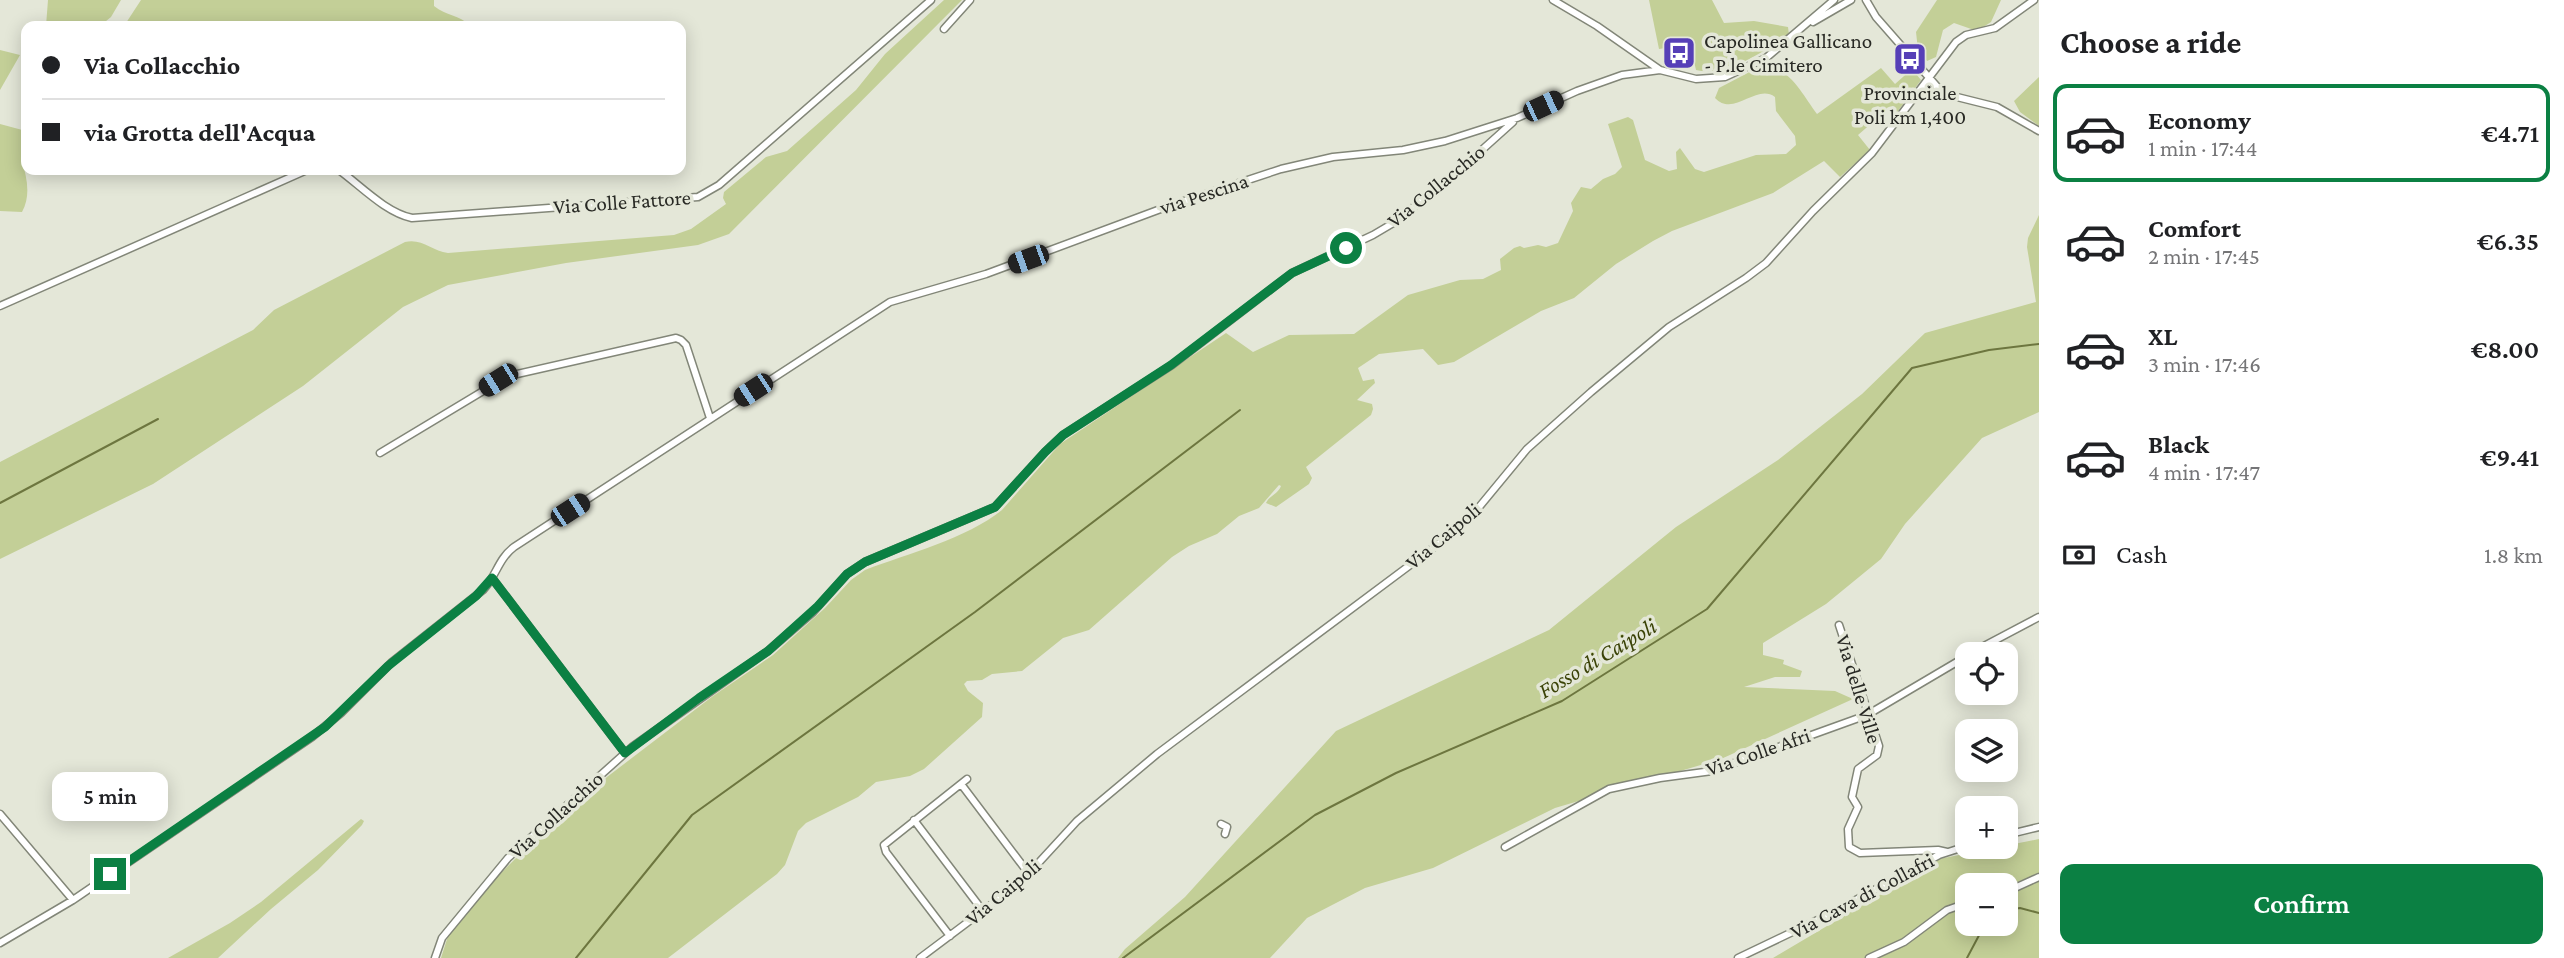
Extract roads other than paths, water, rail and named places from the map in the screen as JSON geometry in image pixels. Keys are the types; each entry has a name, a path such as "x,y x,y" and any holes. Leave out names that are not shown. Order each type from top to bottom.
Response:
{"street":[{"name":"Via Colle Fattore","path":"346,175 385,205 412,218 695,197 719,185 931,0"},
{"path":"944,29 970,0"},
{"path":"1553,0 1604,30 1660,70 1696,79 1725,78 1766,58 1834,0"},
{"path":"1805,26 1851,0"},
{"path":"1866,0 1877,17 1938,88 1947,94 2001,108 2039,131"},
{"name":"Via Caipoli","path":"920,958 1029,874 1077,821 1151,758 1457,530 1479,508 1527,449 1661,333 1761,267 1872,153 1960,39 1995,28 2034,0"},
{"path":"1517,118 1577,90 1618,76 1660,70"},
{"name":"via Pescina","path":"0,943 73,900 319,731 392,662 476,596 492,578 507,552 877,309 899,299 986,274 1166,206 1292,165 1333,157 1420,147 1517,118"},
{"name":"Via Collacchio","path":"435,958 442,938 496,870 625,753 768,651 813,612 852,570 995,507 1063,435 1171,365 1292,273 1395,222 1454,175 1517,118"},
{"path":"0,306 296,175"},
{"path":"380,453 508,376 676,338 686,345 710,418"},
{"path":"492,578 625,753"},
{"name":"Via Colle Afri","path":"1992,642 2039,617"},
{"name":"Via delle Ville","path":"1839,625 1879,748 1877,755 1861,765 1857,772 1852,797 1858,807 1848,829 1849,846 1860,853 1947,852"},
{"name":"Via Colle Afri","path":"1505,847 1609,789 1712,771 1867,715 1955,663"},
{"path":"950,936 886,852 884,845 914,820 964,781 1029,874"},
{"path":"0,814 73,900"},
{"path":"914,820 983,911"},
{"path":"1221,824 1227,827 1225,834"},
{"path":"2018,832 2039,827"},
{"name":"Via Cava di Collafri","path":"1738,958 1759,950 1955,850"},
{"path":"2018,887 2039,877"},
{"path":"1869,958 1904,942 1947,909 1955,907"}],"waterway":[{"name":"Fosso di Caipoli","path":"1123,958 1315,815 1396,773 1562,701 1707,609 1912,368 1989,350 2039,344"},
{"path":"576,958 692,815 975,612 1240,410"},
{"path":"0,503 158,419"},
{"path":"2018,908 2039,913"},
{"path":"1967,958 1979,936"}],"place":[{"name":"Capolinea Gallicano - P.le Cimitero","path":"1679,53"},
{"name":"Provinciale Poli km 1,400","path":"1910,59"}]}
